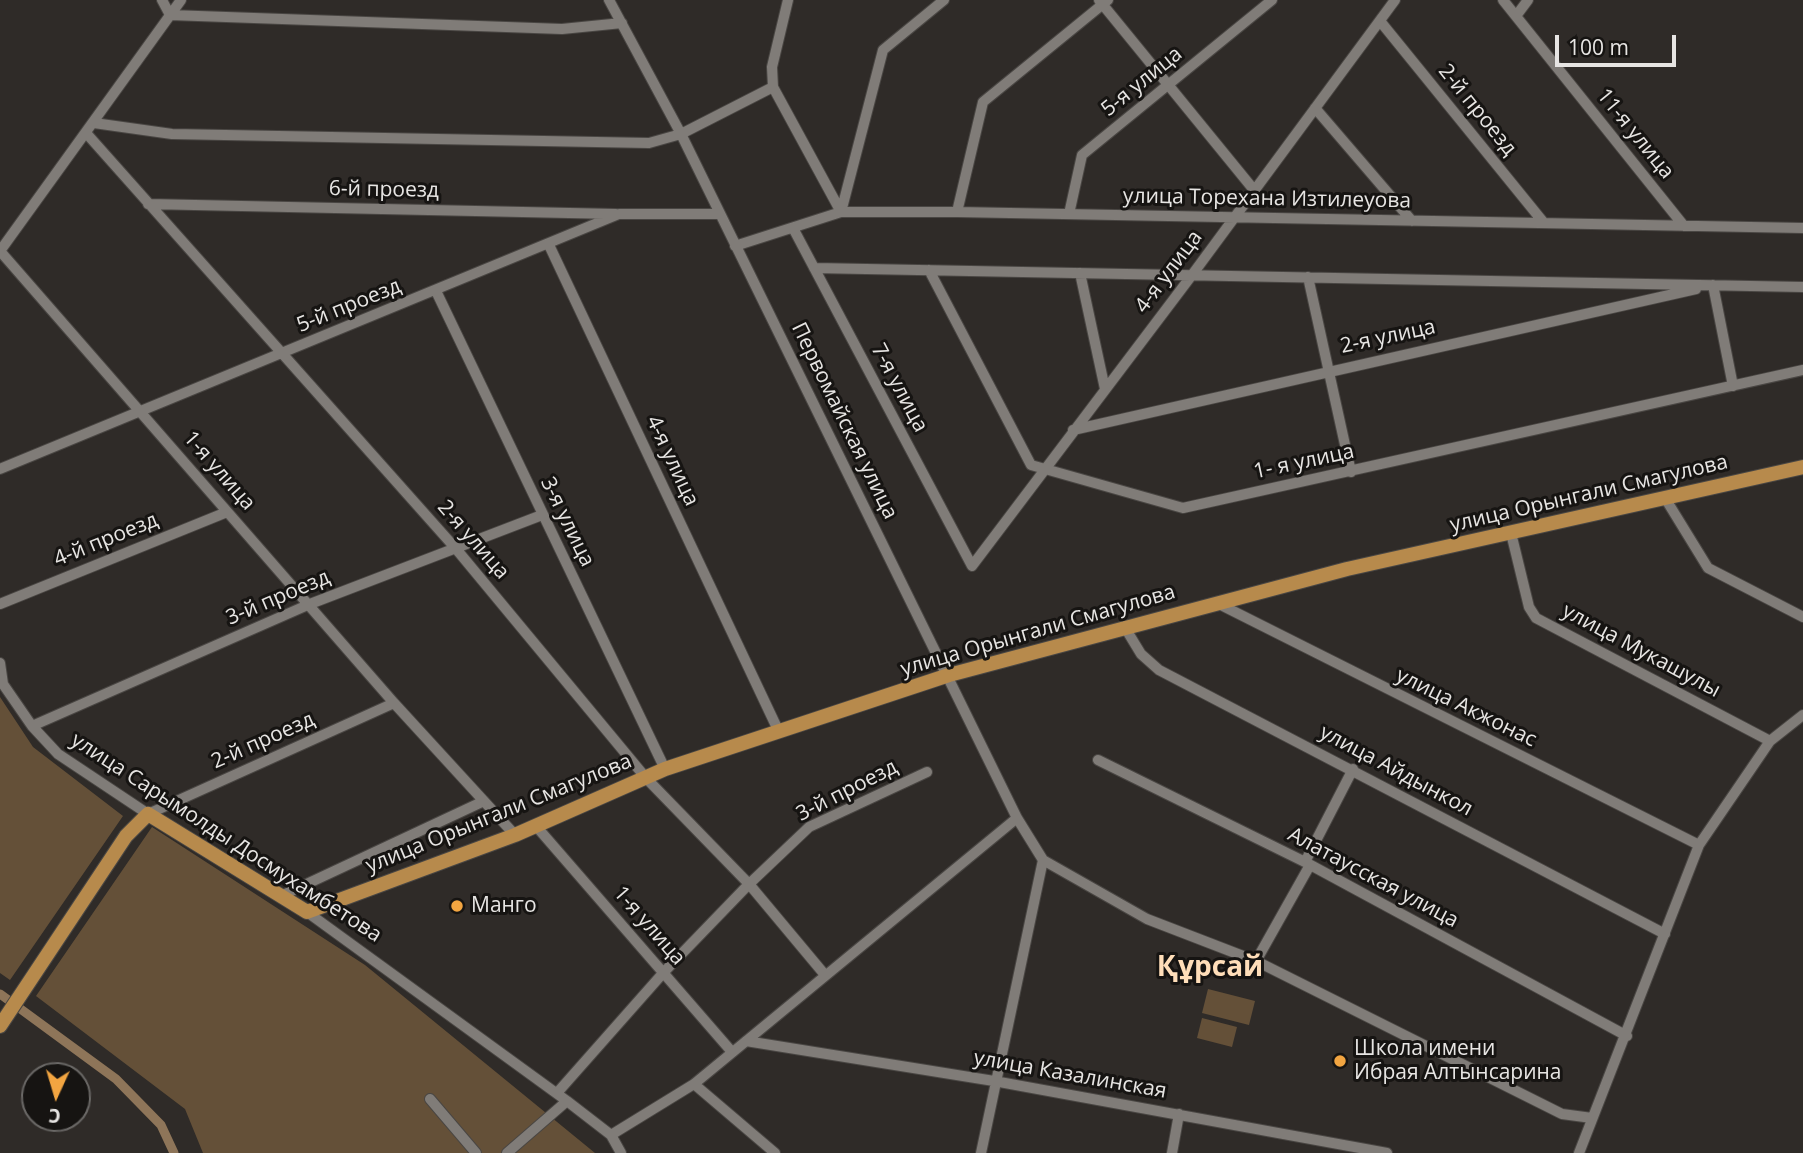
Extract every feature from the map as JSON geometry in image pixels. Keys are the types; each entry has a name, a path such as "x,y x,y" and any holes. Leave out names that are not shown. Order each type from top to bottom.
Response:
{"main road":[{"name":"улица Орынгали Смагулова","path":"307,912 515,835 666,769 949,675 1217,603 1803,467"},
{"name":"улица Сарымолды Досмухамбетова","path":"148,814 307,912"},
{"path":"0,1026 126,836 148,814"}],"street":[{"path":"162,0 170,15 562,29 622,23"},
{"name":"1-я улица","path":"181,0 0,252 394,703 515,835"},
{"name":"Первомайская улица","path":"609,0 681,134 1017,818 1043,860"},
{"path":"788,0 772,67 773,87 841,212"},
{"path":"841,212 883,50 944,0"},
{"name":"5-я улица","path":"1069,214 1082,155 1272,0"},
{"name":"4-я улица","path":"972,566 1395,0"},
{"name":"11-я улица","path":"1503,0 1684,226"},
{"path":"1516,16 1528,0"},
{"path":"957,212 984,102 1103,2 1254,190"},
{"name":"2-й проезд","path":"1380,21 1544,223"},
{"path":"94,123 172,134 649,144 681,134 773,87"},
{"path":"1315,108 1412,221"},
{"name":"2-я улица","path":"87,134 280,355 457,550 646,778 749,884 825,975"},
{"name":"6-й проезд","path":"148,204 619,214"},
{"name":"улица Торехана Изтилеуова","path":"736,246 841,212 1803,228"},
{"name":"5-й проезд","path":"0,469 619,214 719,214"},
{"name":"7-я улица","path":"793,228 972,566"},
{"name":"4-я улица","path":"549,245 779,732"},
{"path":"814,268 1803,287"},
{"name":"1- я улица","path":"929,270 1031,465 1183,508 1803,370"},
{"path":"1080,272 1105,389"},
{"path":"1308,277 1351,472"},
{"path":"1713,285 1733,386"},
{"name":"2-я улица","path":"1073,430 1713,285"},
{"name":"3-я улица","path":"436,291 666,769"},
{"path":"1665,498 1708,568 1803,617"},
{"name":"4-й проезд","path":"0,604 228,512"},
{"name":"3-й проезд","path":"32,726 310,604 457,550 542,515"},
{"name":"улица Мукашулы","path":"1511,533 1529,607 1536,618 1770,741"},
{"name":"улица Акжонас","path":"1217,603 1699,845"},
{"name":"улица Айдынкол","path":"1124,626 1141,654 1159,670 1665,934"},
{"name":"улица Сарымолды Досмухамбетова","path":"0,663 2,684 32,726 58,754 148,814"},
{"name":"2-й проезд","path":"148,814 394,703"},
{"path":"1579,1153 1627,1036 1699,845 1770,741 1803,715"},
{"name":"Алатаусская улица","path":"1098,760 1307,863 1627,1036"},
{"path":"1256,961 1353,769"},
{"name":"3-й проезд","path":"556,1093 664,972 749,884 810,827 927,772"},
{"path":"281,896 484,801"},
{"path":"611,1135 694,1084 1017,818"},
{"name":"1-я улица","path":"536,826 732,1052"},
{"path":"981,1153 994,1081 1043,860 1147,919 1256,961 1562,1114 1592,1118"},
{"name":"улица Сарымолды Досмухамбетова","path":"307,912 567,1101 611,1135 621,1153"},
{"name":"улица Казалинская","path":"746,1041 994,1081 1387,1153"},
{"path":"694,1084 775,1153"},
{"path":"430,1099 476,1153"},
{"path":"507,1153 567,1101"},
{"path":"1172,1153 1179,1114"}],"shaded area":[{"path":"0,697 33,747 123,816 10,980 0,973"},
{"path":"152,827 365,965 595,1153 203,1153 185,1109 36,996"},
{"path":"1208,989 1255,1001 1249,1025 1202,1013"},
{"path":"1202,1018 1237,1027 1232,1047 1197,1038"}],"waterway":[{"path":"0,994 116,1079 161,1125 174,1153"}],"place":[{"name":"Манго","path":"457,906"},
{"name":"Школа имени Ибрая Алтынсарина","path":"1340,1061"}],"district":[{"name":"Құрсай","path":"1210,968"}]}
